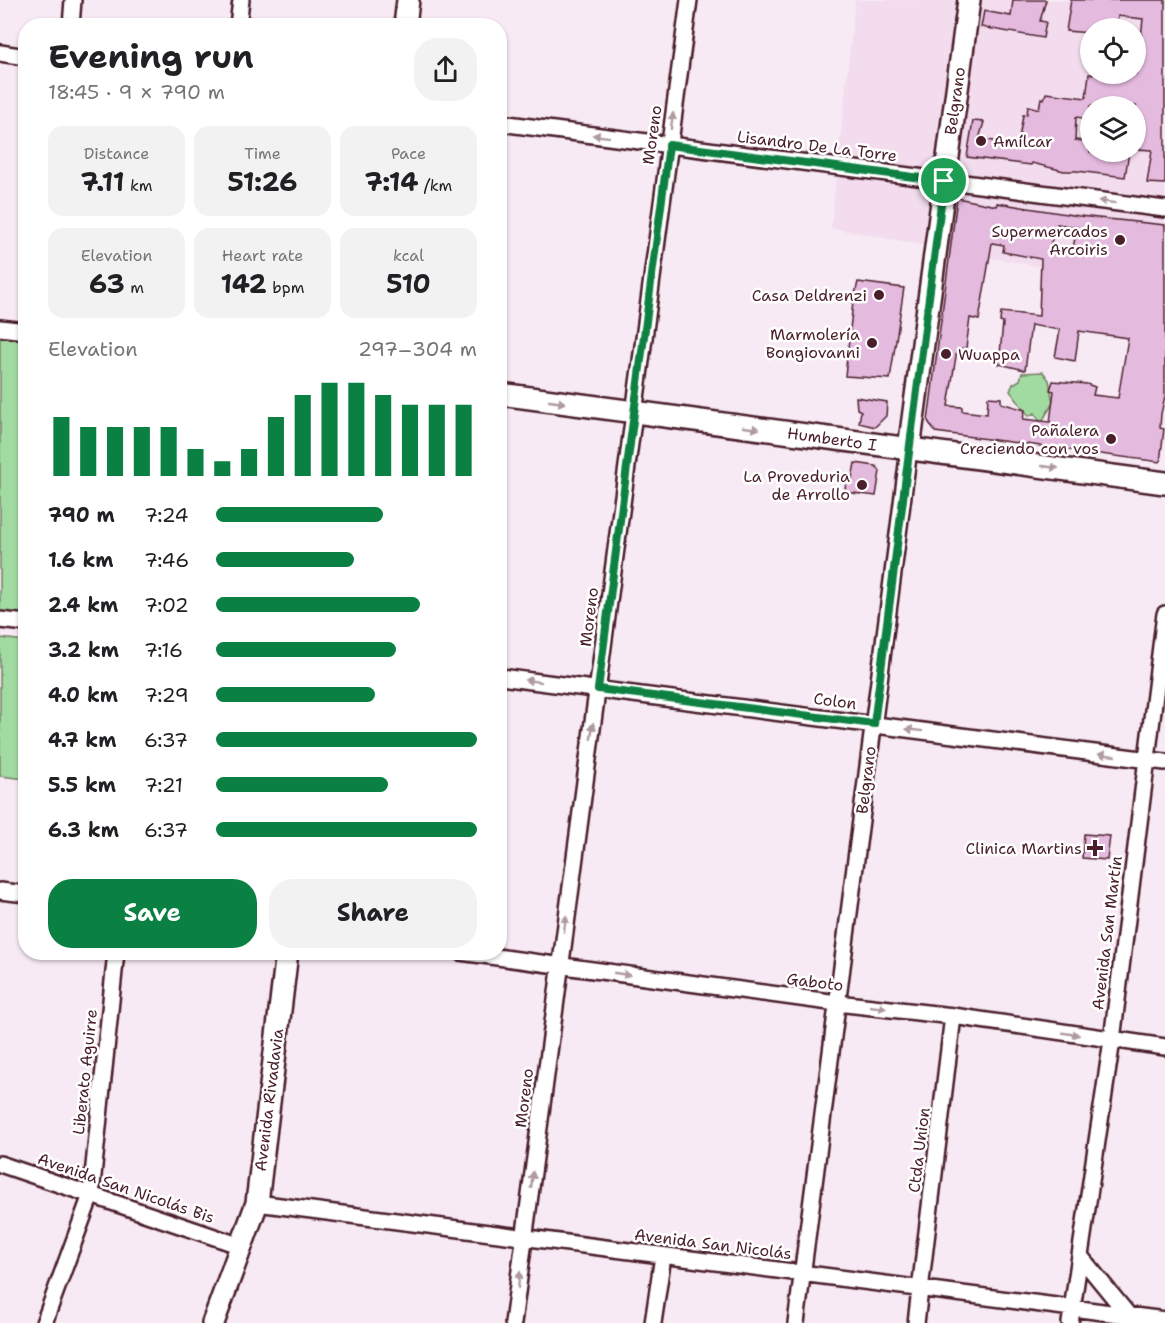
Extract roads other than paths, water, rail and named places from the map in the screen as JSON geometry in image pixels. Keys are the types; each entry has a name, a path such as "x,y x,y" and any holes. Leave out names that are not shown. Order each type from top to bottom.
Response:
{"street":[{"path":"72,18 73,0"},
{"path":"239,18 241,0"},
{"path":"406,18 408,0"},
{"name":"Moreno","path":"513,1323 689,0"},
{"name":"Belgrano","path":"796,1323 969,0"},
{"path":"0,53 18,56"},
{"name":"Lisandro De La Torre","path":"507,124 1165,209"},
{"path":"0,328 18,331"},
{"name":"Humberto I","path":"507,395 1165,483"},
{"name":"Avenida San Martín","path":"1071,1316 1112,1040 1165,614"},
{"path":"0,620 18,622"},
{"name":"Colon","path":"507,677 1165,762"},
{"path":"0,891 18,893"},
{"name":"Gaboto","path":"507,959 837,1003 953,1016 1165,1047"},
{"name":"Liberato Aguirre","path":"44,1323 91,1195 115,960"},
{"name":"Avenida Rivadavia","path":"213,1323 256,1203 285,960"},
{"name":"Ctda Union","path":"916,1323 953,1016"},
{"name":"Avenida San Nicolás Bis","path":"0,1164 241,1246"},
{"name":"Avenida San Nicolás","path":"256,1203 920,1289 1071,1316 1129,1316 1165,1320"},
{"path":"653,1323 663,1256"},
{"path":"1080,1256 1129,1316"}],"place":[{"name":"Amílcar","path":"981,141"},
{"name":"Supermercados Arcoiris","path":"1120,240"},
{"name":"Casa Deldrenzi","path":"879,295"},
{"name":"Marmolería Bongiovanni","path":"872,343"},
{"name":"Wuappa","path":"946,354"},
{"name":"Pañalera Creciendo con vos","path":"1111,439"},
{"name":"La Proveduria de Arrollo","path":"862,485"},
{"name":"Clinica Martins","path":"1095,848"}]}
